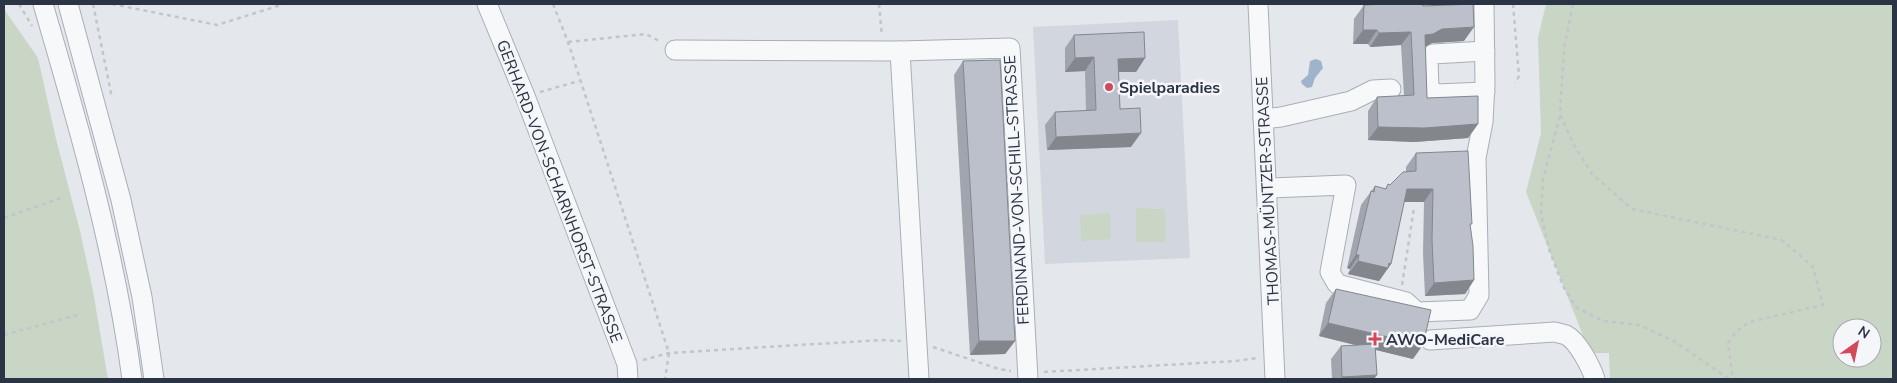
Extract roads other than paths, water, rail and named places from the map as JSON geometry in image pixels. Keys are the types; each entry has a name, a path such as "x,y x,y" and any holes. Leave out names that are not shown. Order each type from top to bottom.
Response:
{"street":[{"path":"42,4 78,124 100,215 117,292 132,379"},
{"path":"68,4 121,200 142,297 154,379"},
{"name":"GERHARD-VON-SCHARNHORST-STRASSE","path":"487,4 525,96 628,372"},
{"name":"THOMAS-MÜNTZER-STRASSE","path":"1258,4 1275,379"},
{"path":"1267,188 1346,185 1330,272 1338,284 1406,302 1417,312 1470,310 1479,296 1469,153 1483,122 1485,92 1484,4"},
{"name":"FERDINAND-VON-SCHILL-STRASSE","path":"891,50 1010,48 1027,376"},
{"path":"675,50 891,50 919,379"},
{"path":"1485,50 1433,54 1428,59 1429,88 1436,94 1485,92"},
{"path":"1264,119 1351,101 1373,90 1391,89"},
{"path":"1430,340 1555,332 1568,336 1575,343 1596,379"}],"water":[{"path":"1316,59 1321,61 1323,68 1315,78 1312,87 1307,88 1301,81 1308,75 1310,61"}],"place":[{"name":"Spielparadies","path":"1109,87"},
{"name":"AWO-MediCare","path":"1375,339"}]}
